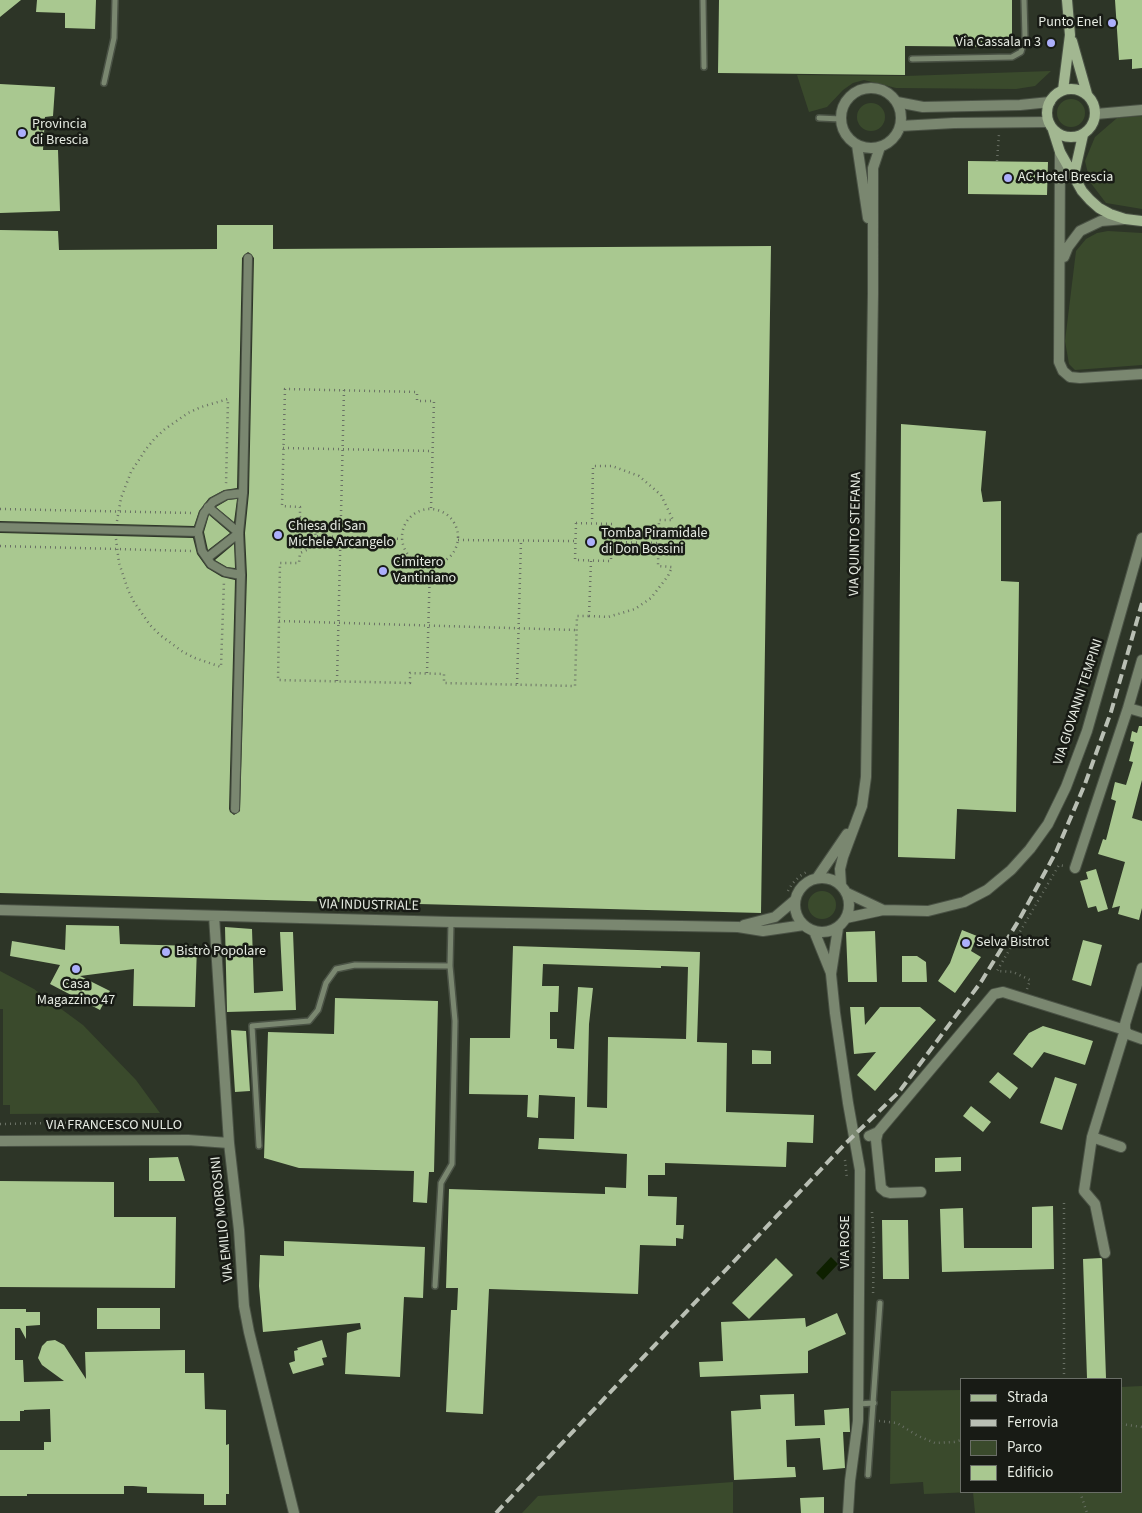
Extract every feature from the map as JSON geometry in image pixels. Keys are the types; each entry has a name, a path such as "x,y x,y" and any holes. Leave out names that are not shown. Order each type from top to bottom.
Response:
{"main road":[{"path":"1067,0 1070,35 1087,94 1094,103 1096,114 1094,122 1084,135 1074,175"},
{"path":"1063,90 1070,35"},
{"path":"1087,94 1080,90 1063,90 1055,95 1050,102 1047,112 1060,152 1082,191 1099,208 1125,219 1142,220"},
{"path":"1051,126 1068,138 1084,135"}],"street":[{"path":"873,87 891,94 897,102 902,114 900,126 896,135 889,142 880,147 868,148 857,144 845,134 841,118 842,108 846,100 854,93 863,88 873,87"},
{"path":"897,102 923,107 1020,105 1050,102"},
{"path":"1096,114 1142,110"},
{"path":"900,126 954,123 1051,126"},
{"name":"VIA QUINTO STEFANA","path":"857,144 873,252"},
{"name":"VIA QUINTO STEFANA","path":"844,889 840,869 862,806 866,777 873,168 880,147"},
{"path":"1060,152 1061,268 1059,362 1063,371 1070,376 1080,378 1142,374"},
{"path":"1061,268 1068,247 1080,231 1101,221 1125,219"},
{"path":"235,809 241,575 239,533 243,493 248,258"},
{"path":"241,575 218,569 204,555 198,532 206,510 219,498 226,495 243,493"},
{"path":"206,510 239,533"},
{"path":"0,527 198,532"},
{"path":"204,555 239,533"},
{"name":"VIA GIOVANNI TEMPINI","path":"846,918 883,910 928,911 964,902 987,890 1011,870 1030,849 1048,824 1066,787 1087,731 1142,538"},
{"path":"1075,868 1142,660"},
{"path":"1128,708 1142,712"},
{"name":"VIA QUINTO STEFANA","path":"815,873 859,816"},
{"path":"815,873 834,880 844,889 850,901 846,918 838,928 826,932 814,931 804,925 798,918 795,900 802,886 815,873"},
{"name":"VIA GIOVANNI TEMPINI","path":"844,889 883,910"},
{"name":"VIA INDUSTRIALE","path":"738,927 775,917 795,900"},
{"name":"VIA INDUSTRIALE","path":"0,910 451,922 738,927 763,931 804,925"},
{"name":"VIA EMILIO MOROSINI","path":"214,916 229,1142 239,1230 244,1306 294,1513"},
{"name":"VIA ROSE","path":"838,928 831,974 843,1074 860,1170 858,1404 856,1444 850,1481 848,1513"},
{"name":"VIA ROSE","path":"814,931 831,974"},
{"path":"1105,1253 1095,1204 1084,1191 1092,1137 1142,968"},
{"path":"921,1192 890,1193 881,1188 876,1140 873,1134 990,997 1003,992 1125,1030 1128,1034 1142,1039"},
{"path":"1092,1137 1121,1147"},
{"name":"VIA FRANCESCO NULLO","path":"0,1141 188,1140 229,1142"}],"lane":[{"path":"104,83 114,38 115,0"},
{"path":"703,0 704,67"},
{"path":"912,59 1012,57 1021,52 1025,38 1024,0"},
{"path":"819,118 841,118"},
{"path":"435,1286 441,1183 452,1164 455,1021 450,966 451,922"},
{"path":"259,1146 252,1026 309,1021 318,1010 326,983 336,969 355,966 450,966"},
{"path":"868,1475 880,1303"},
{"path":"858,1404 874,1403"}],"path":[{"path":"997,161 999,134"},
{"path":"431,508 434,401 417,401 418,392 285,389 282,506 300,507 300,516 310,521 315,530 315,541 309,549 300,552 299,563 280,563 278,680 410,683 410,673 444,674 444,683 575,686 576,616 608,617 626,612 651,598 663,584 672,567 658,566 660,520 673,520 670,511 654,487 639,476 612,466 593,466 592,523"},
{"path":"337,681 344,390"},
{"path":"226,495 228,400"},
{"path":"283,448 432,451"},
{"path":"431,508 442,511 452,518 457,528 457,546 449,558 437,564 423,564 411,557 402,539 404,526 412,515 418,511 431,508"},
{"path":"0,509 206,510"},
{"path":"576,523 612,524 610,561 575,560 576,541 576,523"},
{"path":"314,536 402,539"},
{"path":"458,540 576,541"},
{"path":"517,684 520,541"},
{"path":"611,542 659,543"},
{"path":"0,546 204,555"},
{"path":"589,616 591,560"},
{"path":"427,674 430,565"},
{"path":"221,668 224,572"},
{"path":"279,621 576,630"},
{"path":"1022,998 1030,980 1013,972 997,972 1059,865 1075,868"},
{"path":"787,892 800,876 815,873"},
{"path":"0,1124 158,1120 168,1133"},
{"path":"1064,1200 1064,1378"},
{"path":"872,1420 897,1424 935,1443 960,1440"},
{"path":"1122,1424 1142,1427"},
{"path":"1080,1493 1087,1513"}],"green space":[{"path":"1051,71 1035,86 1016,89 896,88 864,80 853,83 843,90 827,107 809,112 797,75 905,76"},
{"path":"1071,99 1081,103 1085,113 1081,123 1071,127 1061,123 1057,113 1061,103"},
{"path":"871,103 881,107 885,117 881,127 871,131 861,127 857,117 861,107"},
{"path":"1142,116 1142,209 1106,203 1090,182 1085,161 1095,137 1117,118"},
{"path":"1108,231 1142,233 1142,365 1075,370 1069,364 1065,341 1076,251 1086,239 1097,233"},
{"path":"822,891 832,895 836,905 832,915 822,919 812,915 808,905 812,895"},
{"path":"0,971 34,989 83,1025 136,1080 160,1113 10,1114 10,1105 3,1105 3,1009 0,1009"},
{"path":"1142,1386 1142,1513 975,1513 973,1493 1122,1493 1122,1387"},
{"path":"960,1390 960,1493 924,1494 923,1482 890,1484 891,1391"},
{"path":"733,1482 733,1513 522,1513 538,1496"}],"shaded area":[{"path":"831,1257 838,1264 823,1280 816,1273"}],"building":[{"path":"0,0 21,0 0,17"},
{"path":"37,0 96,0 95,29 65,28 65,13 36,12"},
{"path":"719,0 1012,0 1012,47 905,46 905,75 718,73"},
{"path":"1115,0 1142,0 1142,68 1132,69 1132,59 1119,60"},
{"name":"Provincia di Brescia","path":"0,84 55,87 53,116 45,117 43,150 58,150 60,211 0,213"},
{"name":"AC Hotel Brescia","path":"968,161 1048,162 1047,195 968,194"},
{"name":"Cimitero Vantiniano","path":"217,225 273,225 273,249 771,246 761,913 0,893 0,533 193,538 197,554 207,568 222,577 235,580 229,809 234,815 240,811 247,575 245,533 249,493 254,258 248,252 242,258 237,488 224,490 209,498 199,511 194,526 0,521 0,230 58,231 59,250 217,249"},
{"path":"901,424 986,431 981,490 983,502 1001,501 1001,581 1019,582 1016,812 957,809 955,859 898,857"},
{"path":"237,499 234,522 216,507 228,500"},
{"path":"209,515 230,533 208,550 204,532"},
{"path":"234,544 235,568 227,567 215,560"},
{"path":"1139,726 1142,726 1142,780 1132,818 1142,821 1142,908 1139,920 1118,914 1120,906 1112,908 1125,862 1098,854 1103,839 1106,840 1116,801 1111,799 1115,782 1126,785 1133,762 1129,761 1134,742 1130,741 1132,731 1137,733"},
{"path":"1096,869 1108,909 1098,912 1096,906 1088,908 1080,881 1088,879 1086,872"},
{"path":"66,925 119,926 120,944 197,946 195,1007 133,1006 134,969 80,976 110,991 100,1010 50,984 60,965 10,956 12,941 65,950"},
{"path":"225,927 252,929 254,993 283,991 280,932 293,932 296,1010 227,1012"},
{"path":"962,930 977,936 971,951 981,957 955,993 938,981 950,963"},
{"path":"875,931 877,982 848,982 846,932"},
{"path":"1083,940 1102,945 1091,986 1072,980"},
{"path":"513,946 700,952 697,1042 727,1043 726,1112 814,1115 813,1143 787,1142 786,1167 665,1163 665,1175 648,1175 648,1196 677,1197 676,1225 684,1225 683,1239 676,1238 676,1246 640,1245 638,1294 489,1289 483,1414 446,1412 451,1310 457,1310 458,1288 446,1288 449,1189 605,1194 605,1187 626,1188 627,1154 538,1149 539,1138 574,1139 575,1097 539,1095 538,1118 527,1117 528,1095 469,1094 470,1038 510,1038","holes":["543,964 661,968 661,966 688,967 686,1039 608,1037 607,1108 587,1107 589,1024 593,988 578,987 574,1049 557,1048 557,1039 550,1039 550,1012 558,1012 559,986 542,986"]},
{"path":"902,956 917,956 926,962 927,982 902,982"},
{"path":"335,998 438,1001 434,1172 429,1172 427,1203 413,1202 414,1171 299,1168 264,1158 268,1032 334,1034"},
{"path":"850,1007 864,1007 865,1025 880,1007 920,1007 936,1020 875,1091 857,1075 876,1052 854,1054"},
{"path":"1043,1026 1093,1041 1085,1065 1044,1052 1032,1068 1013,1054 1029,1033"},
{"path":"231,1030 246,1031 250,1091 235,1092"},
{"path":"752,1050 771,1051 771,1064 752,1064"},
{"path":"998,1072 1018,1088 1010,1099 989,1082"},
{"path":"1055,1077 1077,1084 1062,1130 1040,1123"},
{"path":"971,1106 991,1122 983,1132 963,1116"},
{"path":"178,1157 185,1181 149,1181 149,1158"},
{"path":"961,1157 961,1171 935,1172 935,1158"},
{"path":"0,1181 114,1182 114,1217 176,1217 175,1288 0,1287"},
{"path":"1053,1206 1054,1269 942,1272 940,1209 963,1208 964,1248 1032,1248 1032,1207"},
{"path":"882,1220 908,1220 909,1279 883,1279"},
{"path":"284,1241 425,1247 423,1298 404,1297 400,1377 345,1374 347,1333 361,1329 360,1323 263,1332 259,1286 260,1255 284,1256"},
{"path":"776,1258 793,1275 749,1319 732,1303"},
{"path":"1101,1258 1106,1378 1087,1378 1083,1259"},
{"path":"97,1308 160,1308 160,1329 97,1329"},
{"path":"0,1309 26,1309 26,1312 40,1312 40,1325 26,1326 26,1339 20,1328 15,1328 15,1360 23,1360 24,1382 64,1381 42,1365 38,1358 42,1346 47,1341 55,1340 64,1345 86,1379 85,1352 185,1350 185,1373 204,1373 205,1409 226,1410 226,1445 229,1444 229,1494 226,1494 226,1505 204,1505 204,1494 147,1493 147,1487 133,1486 124,1486 124,1494 27,1494 27,1496 0,1496 0,1450 44,1450 44,1442 51,1442 50,1409 24,1410 20,1411 20,1421 0,1421"},
{"path":"837,1313 846,1334 808,1351 808,1373 700,1377 699,1362 723,1361 721,1322 805,1318 806,1327"},
{"path":"322,1340 327,1357 322,1358 324,1365 293,1374 289,1363 295,1361 294,1351 298,1350 297,1348"},
{"path":"794,1394 795,1426 825,1425 824,1410 849,1408 850,1432 843,1432 845,1468 823,1470 820,1438 786,1440 787,1467 795,1467 796,1477 734,1480 731,1411 761,1409 760,1395"},
{"path":"824,1497 824,1513 801,1513 800,1498"}],"railway":[{"path":"496,1513 844,1145 899,1092 981,982 1019,920 1056,852 1085,784 1111,712 1142,603"}],"place":[{"name":"Punto Enel","path":"1112,23"},
{"name":"Via Cassala n 3","path":"1051,43"},
{"name":"Provincia di Brescia","path":"22,133"},
{"name":"AC Hotel Brescia","path":"1008,178"},
{"name":"Chiesa di San Michele Arcangelo","path":"278,535"},
{"name":"Tomba Piramidale di Don Bossini","path":"591,542"},
{"name":"Cimitero Vantiniano","path":"383,571"},
{"name":"Selva Bistrot","path":"966,943"},
{"name":"Bistrò Popolare","path":"166,952"},
{"name":"Casa Magazzino 47","path":"76,969"}]}
